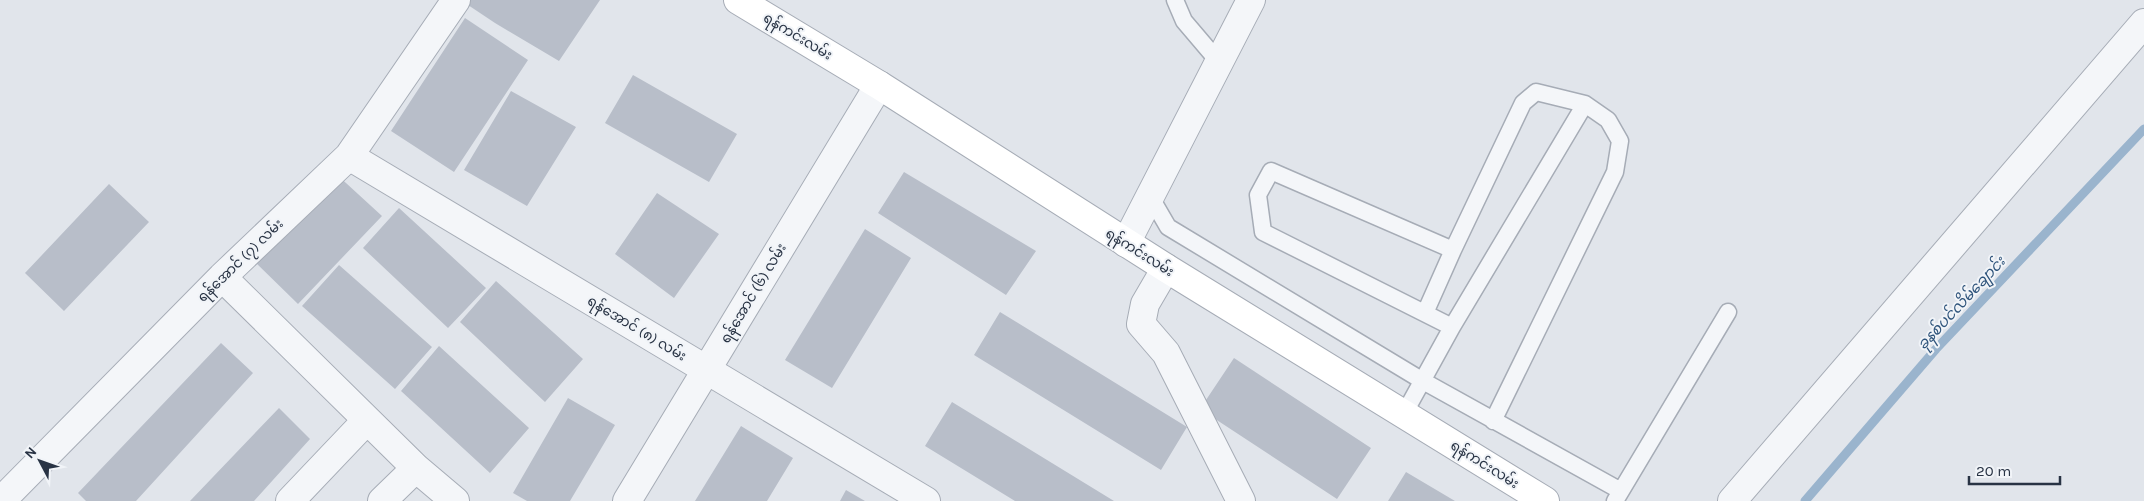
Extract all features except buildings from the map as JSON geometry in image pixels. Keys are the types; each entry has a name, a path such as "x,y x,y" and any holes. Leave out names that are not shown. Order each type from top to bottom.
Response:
{"main road":[{"name":"ရန်ကင်းလမ်း","path":"738,0 879,85 1166,268 1545,501"}],"street":[{"name":"ရန်အောင် (၇) လမ်း","path":"1,501 222,277 349,156 456,0"},
{"path":"1126,243 1251,0"},
{"path":"1732,501 2144,23"},
{"name":"ရန်အောင် (၆) လမ်း","path":"627,501 879,85"},
{"name":"ရန်အောင် (၈) လမ်း","path":"349,156 926,501"},
{"path":"1166,268 1145,304 1141,324 1166,353 1241,501"},
{"path":"222,277 416,468 455,501"},
{"path":"290,501 367,420"},
{"path":"382,501 416,468"}],"lane":[{"path":"1175,0 1184,21 1218,61"},
{"path":"1425,313 1523,103 1536,92 1584,104 1608,120 1620,141 1615,172 1493,421"},
{"path":"1404,414 1452,327 1584,104"},
{"path":"1452,327 1263,232 1258,195 1271,171 1453,250"},
{"path":"1150,196 1168,227 1618,496 1728,312"}],"waterway":[{"name":"ခုနစ်ပင်လိမ်ချောင်း","path":"1805,501 1936,349 2144,129"}]}
